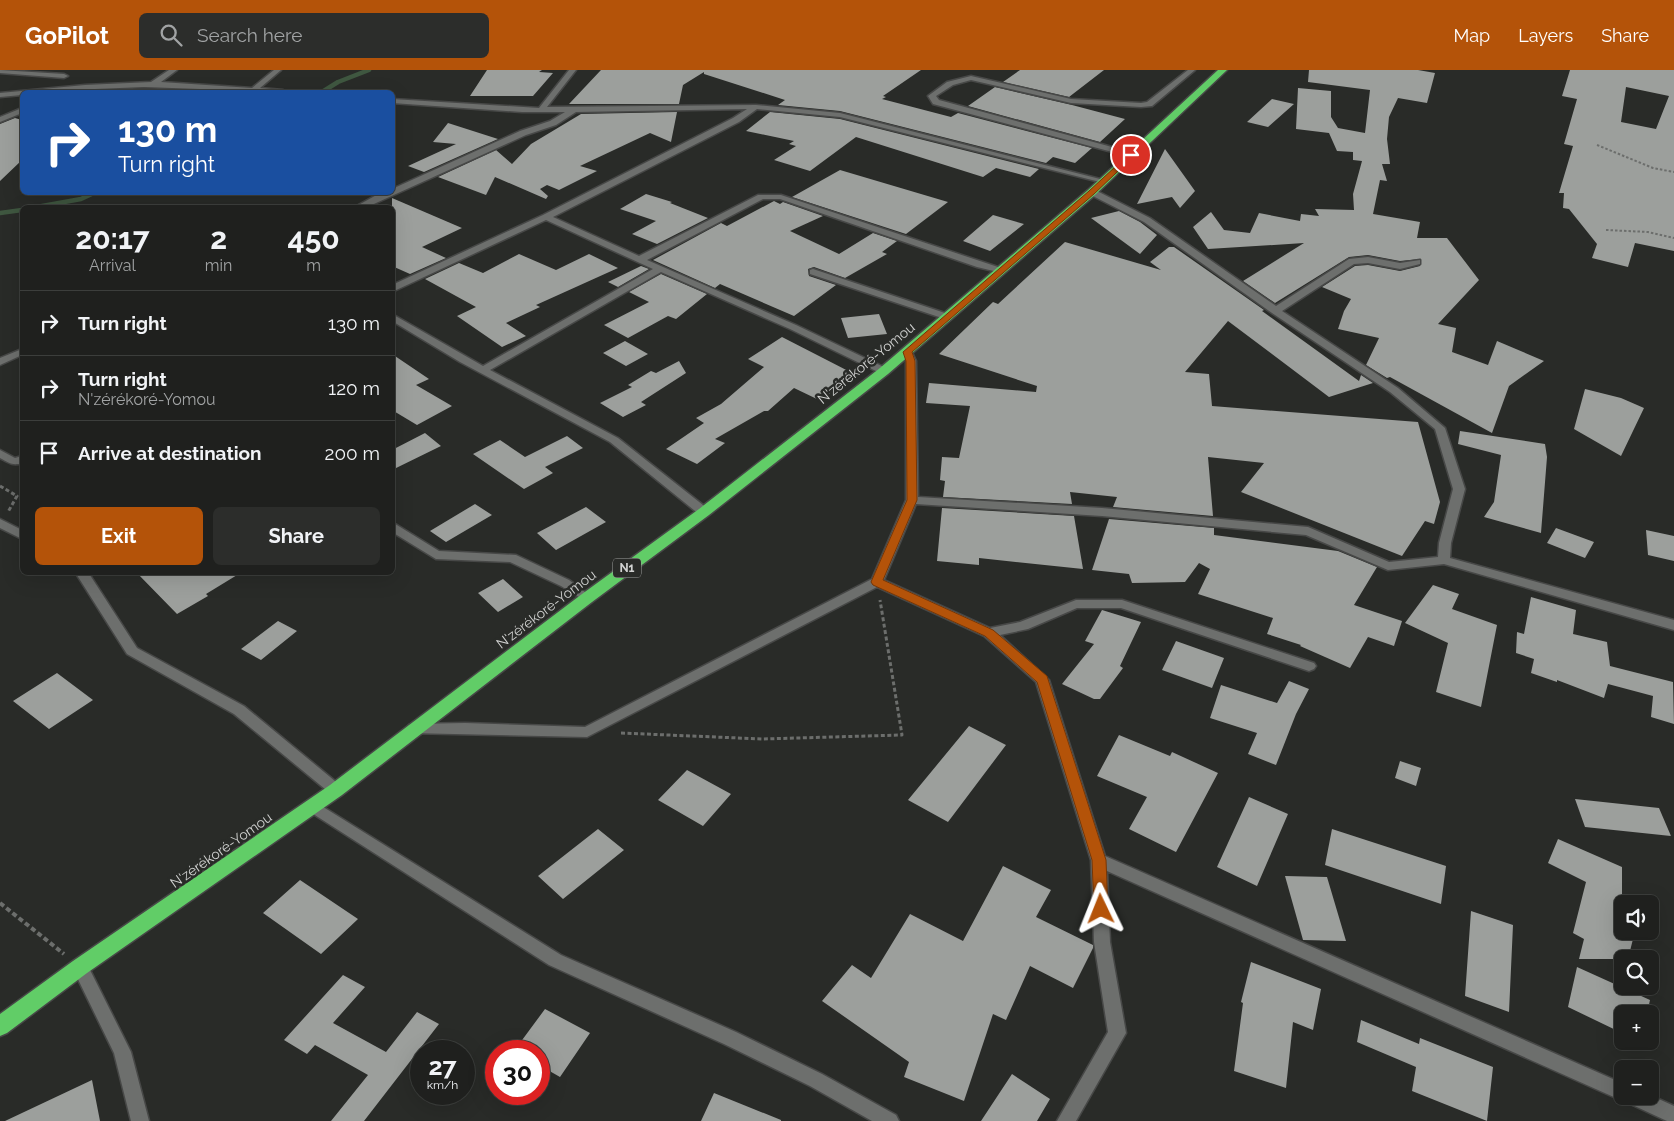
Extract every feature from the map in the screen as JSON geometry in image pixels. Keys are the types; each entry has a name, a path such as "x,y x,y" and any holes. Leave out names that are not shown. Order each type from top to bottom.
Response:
{"highway":[{"name":"N'zérékoré-Yomou","path":"0,1026 80,967 336,790 587,598 704,512 907,352 1092,192 1223,70"}],"street":[{"path":"152,85 174,70"},
{"path":"74,90 152,85 253,90 278,70"},
{"path":"541,110 573,70"},
{"path":"1131,155 936,102 932,96 959,78 971,78 1071,102 1141,105 1149,104 1192,70"},
{"path":"0,71 67,75 42,90"},
{"path":"0,95 20,93"},
{"path":"395,101 459,107 541,110 756,107 840,115 1104,181"},
{"path":"395,289 546,217 736,120 756,107"},
{"path":"395,191 523,133 554,123 573,110"},
{"path":"0,120 20,111"},
{"path":"1092,192 1147,220 1276,311 1394,390 1440,428 1459,489 1445,543 1444,560"},
{"path":"364,205 385,195"},
{"path":"639,260 762,197 781,198 980,265 1002,270"},
{"path":"546,217 793,327 884,371"},
{"path":"1276,311 1352,261 1368,260 1400,266 1417,262"},
{"path":"483,370 660,269"},
{"path":"813,272 948,317"},
{"path":"395,319 483,370 614,440 704,512"},
{"path":"414,730 465,728 588,732 877,582 912,500 911,361 907,352"},
{"path":"0,362 20,353"},
{"path":"0,453 14,462 20,460"},
{"path":"912,500 1102,512 1308,531 1388,566 1444,560 1674,625"},
{"path":"1,523 20,534"},
{"path":"395,528 436,556 512,558 565,583 587,598"},
{"path":"83,575 132,651 239,710 336,790"},
{"path":"877,582 989,633 1042,680 1099,860 1102,942 1117,1033 1066,1121"},
{"path":"989,633 1023,626 1076,604 1122,604 1309,666"},
{"path":"312,806 555,960 747,1046 816,1080 890,1121"},
{"path":"1099,860 1614,1088"},
{"path":"80,967 122,1052 140,1121"},
{"path":"1652,1105 1674,1115"}],"path":[{"path":"1597,145 1653,168 1674,172"},
{"path":"1606,230 1648,232 1674,238"},
{"path":"0,486 18,496 1,523"},
{"path":"588,732 762,739 902,735 877,582"},
{"path":"0,903 80,967"}],"building":[{"path":"487,70 542,70 539,72 553,73 533,96 470,96"},
{"path":"601,70 921,70 883,96 886,97 882,99 951,117 958,113 1092,148 1075,163 1053,157 1046,163 840,111 778,105 785,100 704,74 704,72 683,85 679,104 569,104"},
{"path":"1020,70 1104,70 1069,97 1003,82"},
{"path":"1309,70 1418,70 1435,73 1427,103 1398,98 1389,117 1387,139 1390,164 1382,164 1387,181 1380,180 1373,214 1420,222 1417,238 1447,238 1479,280 1438,324 1456,328 1452,352 1488,365 1497,341 1544,361 1509,386 1492,433 1366,365 1379,338 1338,329 1344,311 1351,299 1322,287 1355,266 1368,265 1400,271 1420,266 1421,259 1400,261 1368,255 1349,257 1275,303 1243,281 1304,243 1208,249 1193,227 1211,212 1224,230 1250,233 1259,213 1300,221 1301,214 1319,216 1315,209 1354,210 1353,194 1362,161 1353,160 1353,152 1337,151 1329,133 1296,129 1298,88 1331,91 1331,117 1338,128 1365,133 1370,90 1308,82"},
{"path":"1570,70 1674,70 1674,251 1635,243 1628,267 1592,258 1597,244 1569,209 1563,208 1564,193 1559,193 1573,146 1564,144 1577,99 1562,96","holes":["1626,87 1669,96 1656,129 1621,122"]},
{"path":"995,87 1125,119 1100,142 968,106"},
{"path":"1272,99 1294,104 1268,127 1247,122"},
{"path":"677,112 671,142 650,133 580,166 597,171 559,190 547,185 540,189 548,196 546,199 495,177 486,195 438,177 496,150 512,164 531,144 581,114"},
{"path":"770,112 840,119 1039,169 1030,177 996,168 983,177 856,137 810,171 774,160 796,146 789,144 794,141 746,131"},
{"path":"15,118 20,119 20,162 0,181 0,124"},
{"path":"448,123 498,139 424,172 408,166 456,144 433,142"},
{"path":"1165,149 1195,191 1180,208 1172,197 1137,204"},
{"path":"840,170 948,202 906,234 792,197"},
{"path":"646,194 672,202 670,203 708,218 657,244 632,234 656,221 620,209"},
{"path":"392,198 462,228 422,247 446,258 410,274 395,267 395,205 392,205"},
{"path":"774,201 780,204 783,202 823,216 790,231 839,254 873,233 897,241 882,252 887,254 845,278 814,267 808,269 809,276 836,285 794,316 720,284 715,288 653,260 721,223 727,226"},
{"path":"1119,211 1140,222 1157,235 1140,254 1091,218"},
{"path":"993,215 1024,224 990,251 963,241"},
{"path":"1065,242 1161,270 1150,262 1169,247 1174,247 1264,310 1262,311 1359,381 1361,375 1373,383 1329,397 1228,321 1185,372 1209,374 1212,406 1418,422 1440,502 1434,524 1425,521 1402,556 1241,492 1264,463 1208,457 1213,516 1113,507 1117,497 1070,492 1072,504 943,497 945,481 940,480 942,457 959,458 970,406 926,403 929,383 1036,392 1037,386 939,354 993,302 998,304"},
{"path":"519,254 556,270 589,254 618,268 536,305 540,307 506,323 526,336 502,347 457,316 476,307 425,279 459,263 483,273"},
{"path":"641,266 649,269 618,287 608,282"},
{"path":"661,274 707,294 676,319 668,316 628,338 604,325 649,302 629,292"},
{"path":"879,314 887,334 848,338 841,318"},
{"path":"782,337 858,376 819,400 794,388 768,411 764,411 715,439 725,443 697,464 666,449 704,423 696,418 721,404 764,367 748,359"},
{"path":"625,341 648,354 626,366 603,353"},
{"path":"395,356 429,379 416,385 452,406 417,425 395,412"},
{"path":"679,361 686,373 641,402 646,405 623,417 600,403 632,387 628,385 651,371 656,373"},
{"path":"1585,389 1621,398 1644,408 1621,456 1574,429"},
{"path":"1460,431 1545,444 1547,457 1541,533 1484,517 1494,502 1501,455 1458,444"},
{"path":"425,433 441,446 395,469 395,448"},
{"path":"567,436 583,448 545,467 553,473 524,489 473,454 500,440 525,457"},
{"path":"475,504 492,515 446,542 430,531"},
{"path":"586,507 606,522 556,550 537,533"},
{"path":"942,508 1074,516 1083,569 979,558 979,565 937,561"},
{"path":"1109,519 1214,528 1214,535 1338,551 1377,567 1354,605 1402,621 1394,646 1368,637 1350,668 1301,645 1267,634 1273,618 1198,594 1210,569 1199,563 1185,582 1132,583 1129,574 1092,570"},
{"path":"1556,528 1594,542 1585,558 1547,543"},
{"path":"1646,530 1674,536 1674,561 1648,555"},
{"path":"139,575 237,575 206,594 208,596 177,614"},
{"path":"503,579 523,597 498,612 478,593"},
{"path":"1433,585 1459,594 1452,609 1497,625 1481,707 1436,692 1448,643 1405,623"},
{"path":"1531,597 1576,610 1573,634 1607,642 1610,666 1673,682 1674,724 1651,717 1653,696 1608,684 1604,698 1557,680 1557,682 1531,673 1534,659 1516,653 1517,632 1524,634"},
{"path":"1102,610 1141,622 1120,666 1123,668 1100,699 1094,699 1062,684 1094,644 1085,641"},
{"path":"278,621 297,631 261,660 241,649"},
{"path":"1176,641 1224,658 1212,688 1162,670"},
{"path":"57,673 93,700 49,729 13,701"},
{"path":"1289,681 1309,689 1296,714 1276,765 1248,754 1257,733 1210,718 1221,685 1277,703"},
{"path":"969,726 1006,745 948,822 908,800"},
{"path":"1119,735 1170,756 1172,752 1218,773 1176,852 1129,829 1147,797 1097,776"},
{"path":"1400,761 1421,768 1416,786 1395,778"},
{"path":"687,770 731,794 703,826 658,800"},
{"path":"1249,797 1288,814 1257,886 1217,867"},
{"path":"1575,799 1659,808 1671,836 1585,827"},
{"path":"598,829 624,850 563,899 538,876"},
{"path":"1332,829 1446,866 1441,904 1325,865"},
{"path":"1558,839 1622,867 1622,895 1614,895 1614,940 1633,940 1630,950 1614,950 1614,959 1579,959 1584,939 1573,933 1586,882 1548,863"},
{"path":"1003,866 1051,890 1036,917 1093,945 1093,948 1073,988 1030,966 1006,1020 993,1014 964,1101 904,1077 909,1062 822,1001 852,965 871,978 910,914 963,941"},
{"path":"1285,876 1327,877 1346,941 1303,940"},
{"path":"300,880 358,919 321,954 263,913"},
{"path":"1471,911 1513,925 1509,1012 1465,996"},
{"path":"1251,962 1321,989 1313,1030 1293,1022 1286,1088 1234,1071 1243,1003 1241,1002"},
{"path":"1577,967 1614,984 1614,995 1639,995 1650,1000 1649,1005 1614,1005 1614,1029 1568,1007"},
{"path":"343,975 365,987 333,1023 386,1052 417,1012 439,1024 427,1040 410,1040 410,1062 364,1121 331,1121 368,1075 315,1045 307,1054 284,1040"},
{"path":"545,1009 590,1033 560,1077 550,1071 550,1040 522,1040"},
{"path":"1361,1020 1419,1044 1420,1038 1493,1067 1487,1121 1412,1091 1416,1067 1357,1042"},
{"path":"1012,1074 1050,1099 1037,1121 981,1121"},
{"path":"92,1080 100,1121 5,1121"},
{"path":"714,1093 781,1120 781,1121 701,1121"}],"waterway":[{"path":"325,90 338,82 369,70"},
{"path":"48,205 81,199 90,195"},
{"path":"0,213 20,210"}],"route":[{"path":"1101,909 1099,860 1042,680 989,633 877,582 912,500 911,361 907,352 1092,192 1131,155"}]}
